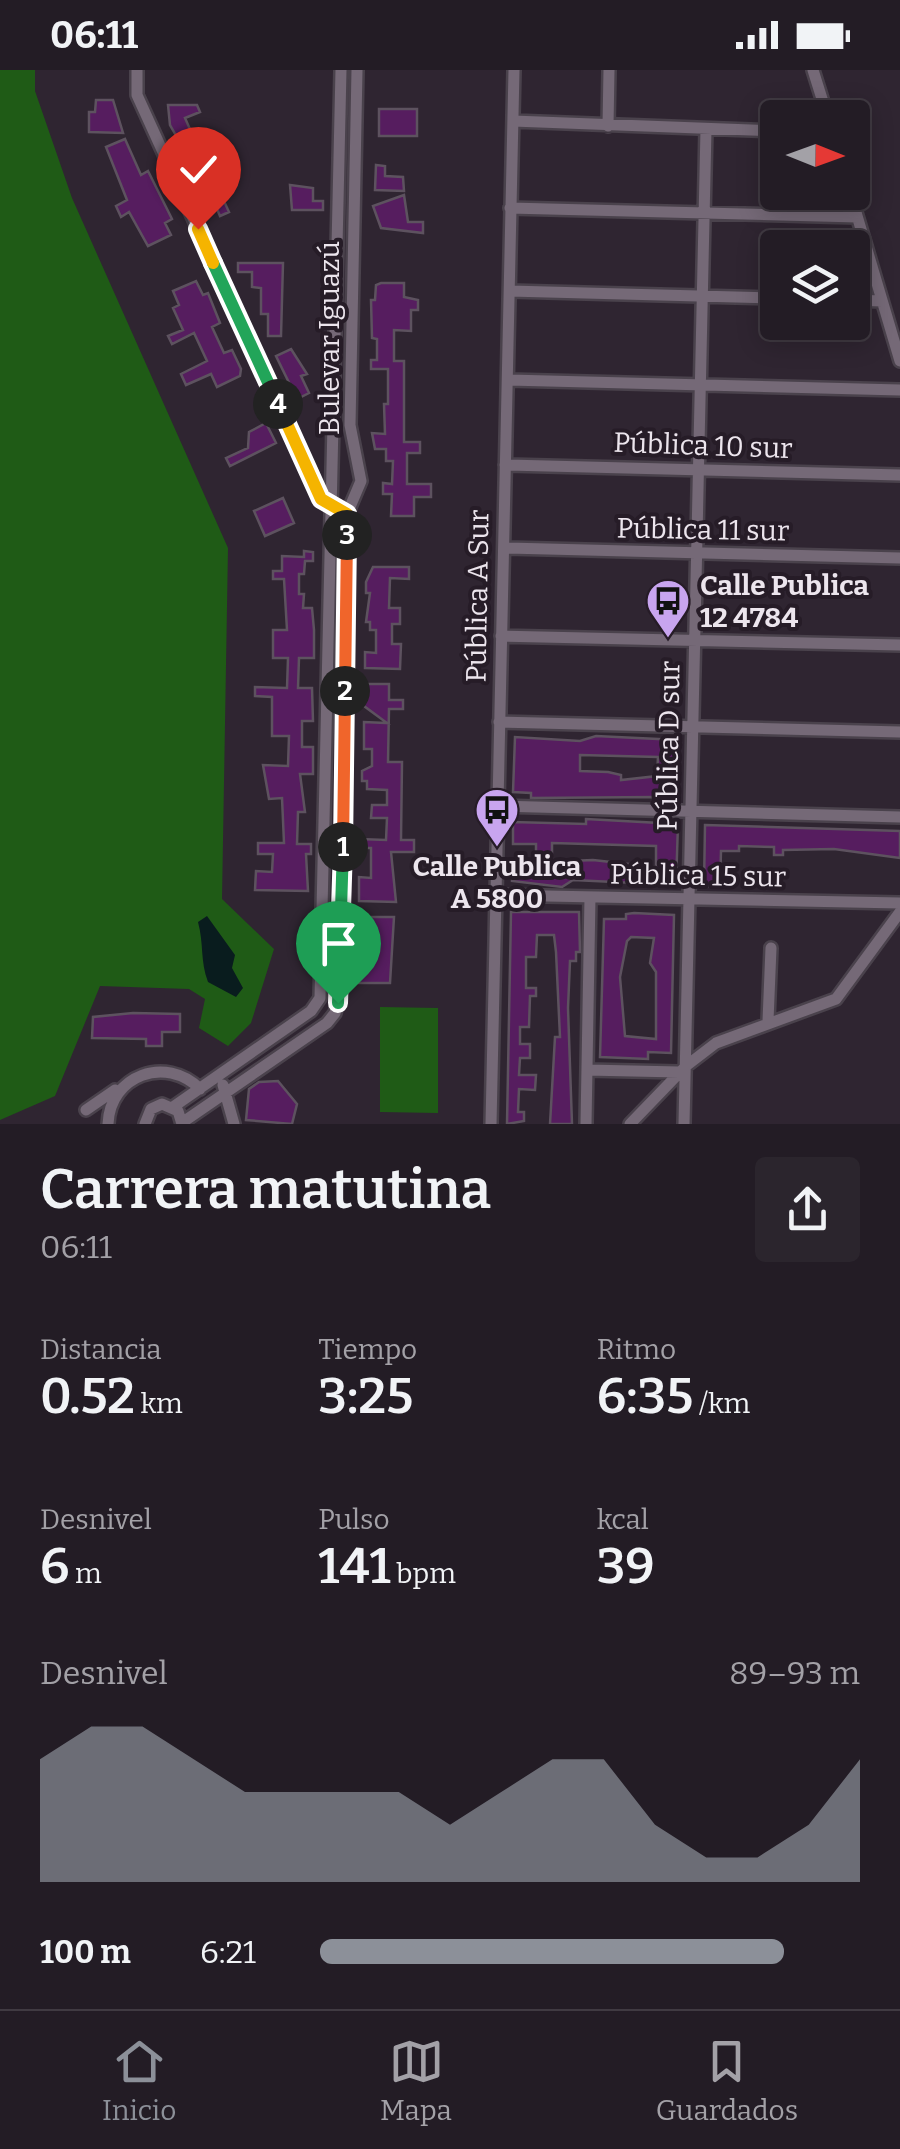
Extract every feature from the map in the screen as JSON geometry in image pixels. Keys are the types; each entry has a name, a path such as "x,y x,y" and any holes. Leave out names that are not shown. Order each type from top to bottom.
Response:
{"street":[{"path":"137,70 137,94 321,499 341,511"},
{"name":"Bulevar Iguazú","path":"182,1123 330,1019 338,1003 344,752 341,511 334,440 341,70"},
{"name":"Bulevar Iguazú","path":"145,1124 156,1106 173,1107 311,1012 320,998 341,511 361,481 351,438 357,70"},
{"name":"Pública A Sur","path":"491,1124 514,70"},
{"path":"608,126 609,70"},
{"path":"814,70 823,100"},
{"path":"513,122 760,130"},
{"name":"Pública D sur","path":"684,1124 682,1069 690,900 706,129"},
{"path":"510,208 856,216"},
{"path":"854,210 900,361"},
{"path":"338,221 354,221"},
{"path":"510,291 760,298"},
{"path":"870,301 882,301"},
{"path":"509,380 900,390"},
{"path":"334,440 351,438"},
{"name":"Pública 10 sur","path":"506,465 900,476"},
{"name":"Pública 11 sur","path":"504,548 900,558"},
{"path":"501,636 900,645"},
{"path":"499,722 900,732"},
{"path":"328,752 344,752"},
{"path":"498,806 900,817"},
{"name":"Pública 15 sur","path":"496,895 900,903"},
{"path":"586,1124 590,898"},
{"path":"630,1124 682,1069 716,1044 768,1021 836,999 900,912"},
{"path":"768,1021 770,948"},
{"path":"322,971 341,972"},
{"path":"587,1070 682,1069"},
{"path":"86,1110 131,1080 156,1071 172,1072 200,1088"},
{"path":"218,1076 234,1124"},
{"path":"108,1124 114,1098 131,1080"},
{"path":"173,1107 182,1123"}],"green space":[{"path":"0,70 35,70 35,91 72,198 228,548 222,899 274,949 251,1023 228,1046 199,1028 205,999 189,989 100,986 55,1096 0,1120"},
{"path":"380,1007 438,1008 438,1113 380,1112"}],"shaded area":[{"path":"207,916 235,955 232,968 243,988 236,997 208,982 198,922"}],"building":[{"path":"96,100 113,100 123,133 89,132 89,112 95,112"},
{"path":"168,105 197,105 200,112 185,118 193,136 200,133 205,142 185,151 170,125"},
{"path":"379,109 417,109 417,136 379,136"},
{"path":"125,139 141,175 148,171 172,219 165,223 171,235 148,246 129,212 121,217 116,206 127,200 106,147"},
{"path":"205,160 229,212 220,216 214,202 209,205 193,166"},
{"path":"376,165 385,166 385,176 403,177 404,191 375,190"},
{"path":"290,185 313,188 313,201 323,201 323,210 292,210"},
{"path":"404,195 408,222 423,222 423,233 381,228 373,206"},
{"path":"238,263 283,263 281,336 268,336 268,314 261,314 261,288 252,287 252,272 238,272"},
{"path":"196,281 203,295 208,293 220,323 212,327 224,353 232,350 241,369 240,376 217,387 211,374 186,385 181,374 207,361 194,333 172,344 168,336 183,330 173,308 179,305 173,291"},
{"path":"404,283 404,297 418,300 418,310 411,310 411,331 394,330 394,361 404,361 404,442 420,442 420,453 407,453 407,484 431,484 431,497 414,497 414,516 391,516 392,494 383,494 383,483 392,484 393,461 386,461 386,449 375,449 372,433 385,434 384,404 388,404 388,369 371,369 371,360 377,360 377,339 372,338 371,300 375,300 376,285"},
{"path":"291,349 307,374 301,376 309,393 297,399 276,356"},
{"path":"266,423 276,443 230,466 226,458 248,448 249,432"},
{"path":"283,498 294,523 265,536 254,511"},
{"path":"304,551 313,552 313,561 305,561 304,574 299,574 299,594 304,594 303,608 312,608 314,658 299,658 298,688 312,688 313,721 302,721 302,747 313,747 313,774 300,774 305,812 298,812 297,844 311,844 311,854 306,854 308,891 255,890 256,871 272,872 273,854 258,854 258,843 284,843 282,798 269,799 263,765 288,766 289,736 272,736 272,697 255,696 255,687 287,688 288,658 273,658 273,630 287,630 284,579 273,579 273,571 282,571 282,556 304,557"},
{"path":"373,567 409,567 409,579 390,578 389,608 400,608 400,624 392,624 392,644 401,644 400,669 365,668 365,652 376,653 376,630 370,630 370,622 366,622 370,593 366,593 366,582"},
{"path":"364,684 389,684 389,700 403,700 403,709 389,709 388,762 402,762 401,840 414,840 414,852 391,852 396,902 359,901 359,877 371,878 371,848 360,848 360,839 386,840 387,818 371,818 372,805 387,805 387,790 367,789 367,781 362,781 362,771 372,766 372,749 364,749 364,722 387,723 364,706"},
{"path":"596,736 678,740 678,797 663,797 663,801 656,797 531,798 531,793 513,792 515,737 580,741","holes":["580,755 658,757 657,776 621,780 621,775 608,772 580,771"]},
{"path":"586,819 678,824 676,885 573,880 562,887 512,881 512,862 536,862 536,844 513,844 513,822 586,824","holes":["552,843 656,846 656,867 593,860 571,861 570,871 552,871"]},
{"path":"705,825 900,831 900,858 834,849 783,850 783,855 774,855 774,847 739,846 739,851 721,851 720,887 704,886"},
{"path":"511,912 579,912 580,952 576,952 576,961 570,961 568,1008 572,1124 550,1124 555,1037 560,1037 556,952 554,935 537,935 536,957 526,957 526,988 536,988 536,996 530,996 529,1027 520,1027 520,1044 530,1044 530,1058 520,1058 519,1075 536,1075 535,1090 519,1089 518,1112 524,1112 524,1121 507,1124"},
{"path":"626,914 674,915 671,1053 648,1052 648,1059 600,1057 604,919 626,919","holes":["631,937 654,938 650,963 656,972 656,1039 625,1036 620,977 627,941"]},
{"path":"359,917 394,917 390,983 359,983"},
{"path":"180,1014 180,1032 162,1032 162,1046 146,1046 146,1039 92,1038 93,1017"},
{"path":"278,1081 297,1104 292,1124 246,1120 249,1089 259,1082"}],"place":[{"name":"Calle Publica 12 4784","path":"668,639"},
{"name":"Calle Publica A 5800","path":"497,848"}],"route":[{"path":"198,229 321,499 347,514 338,1003"}]}
